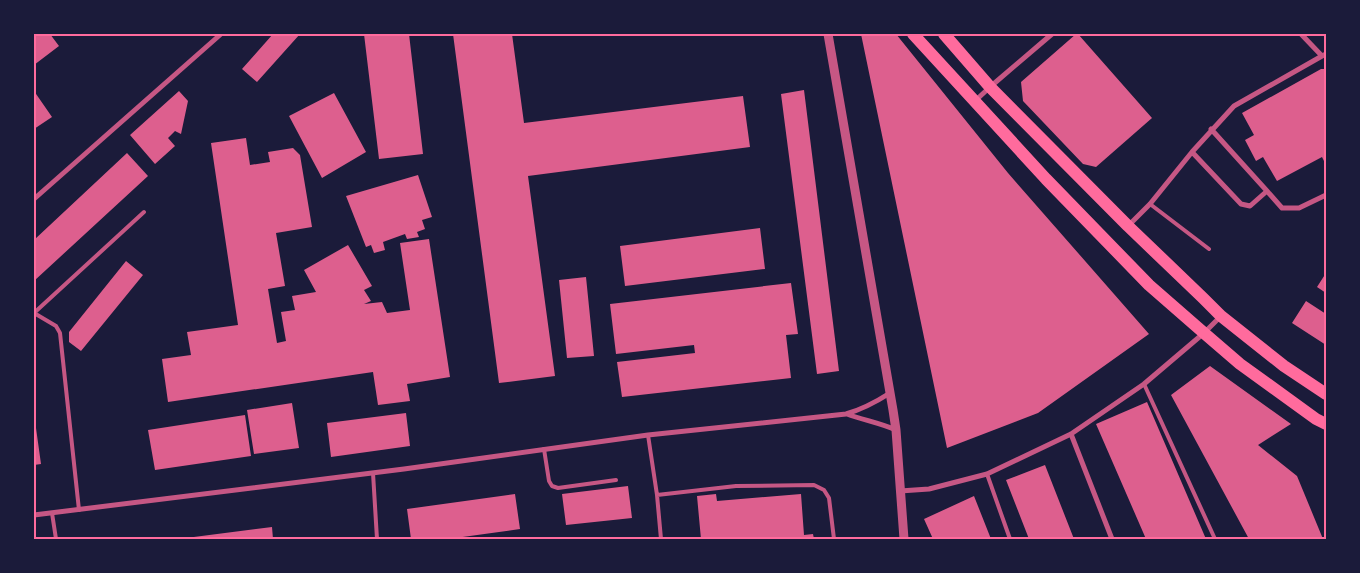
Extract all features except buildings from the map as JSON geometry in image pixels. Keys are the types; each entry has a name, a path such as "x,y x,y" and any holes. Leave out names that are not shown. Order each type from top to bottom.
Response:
{"main road":[{"path":"912,34 1046,179 1150,285 1240,364 1316,419 1326,424"},
{"path":"944,34 990,87 1128,226 1221,316 1284,366 1326,394"}],"street":[{"path":"34,199 221,34"},
{"path":"828,34 896,430 904,539"},
{"path":"975,102 1052,34"},
{"path":"1128,226 1150,204 1192,152 1234,106 1324,55 1301,34"},
{"path":"1211,130 1282,208 1299,208 1326,195"},
{"path":"1192,152 1241,204 1250,206 1267,191"},
{"path":"900,491 930,489 987,474 1072,434 1144,384 1204,334 1221,316"},
{"path":"34,515 373,473 648,435 846,414 875,403 890,392"},
{"path":"846,414 896,430"},
{"path":"1072,434 1112,539"}],"lane":[{"path":"1150,204 1209,249"},
{"path":"79,510 60,333 56,326 34,313 144,212"},
{"path":"1144,384 1216,539"},
{"path":"648,435 657,494 661,539"},
{"path":"544,449 549,481 552,486 558,488 616,480"},
{"path":"373,473 378,539"},
{"path":"987,474 1010,539"},
{"path":"657,494 736,486 814,485 824,490 830,498 834,539"},
{"path":"52,513 56,539"}]}
